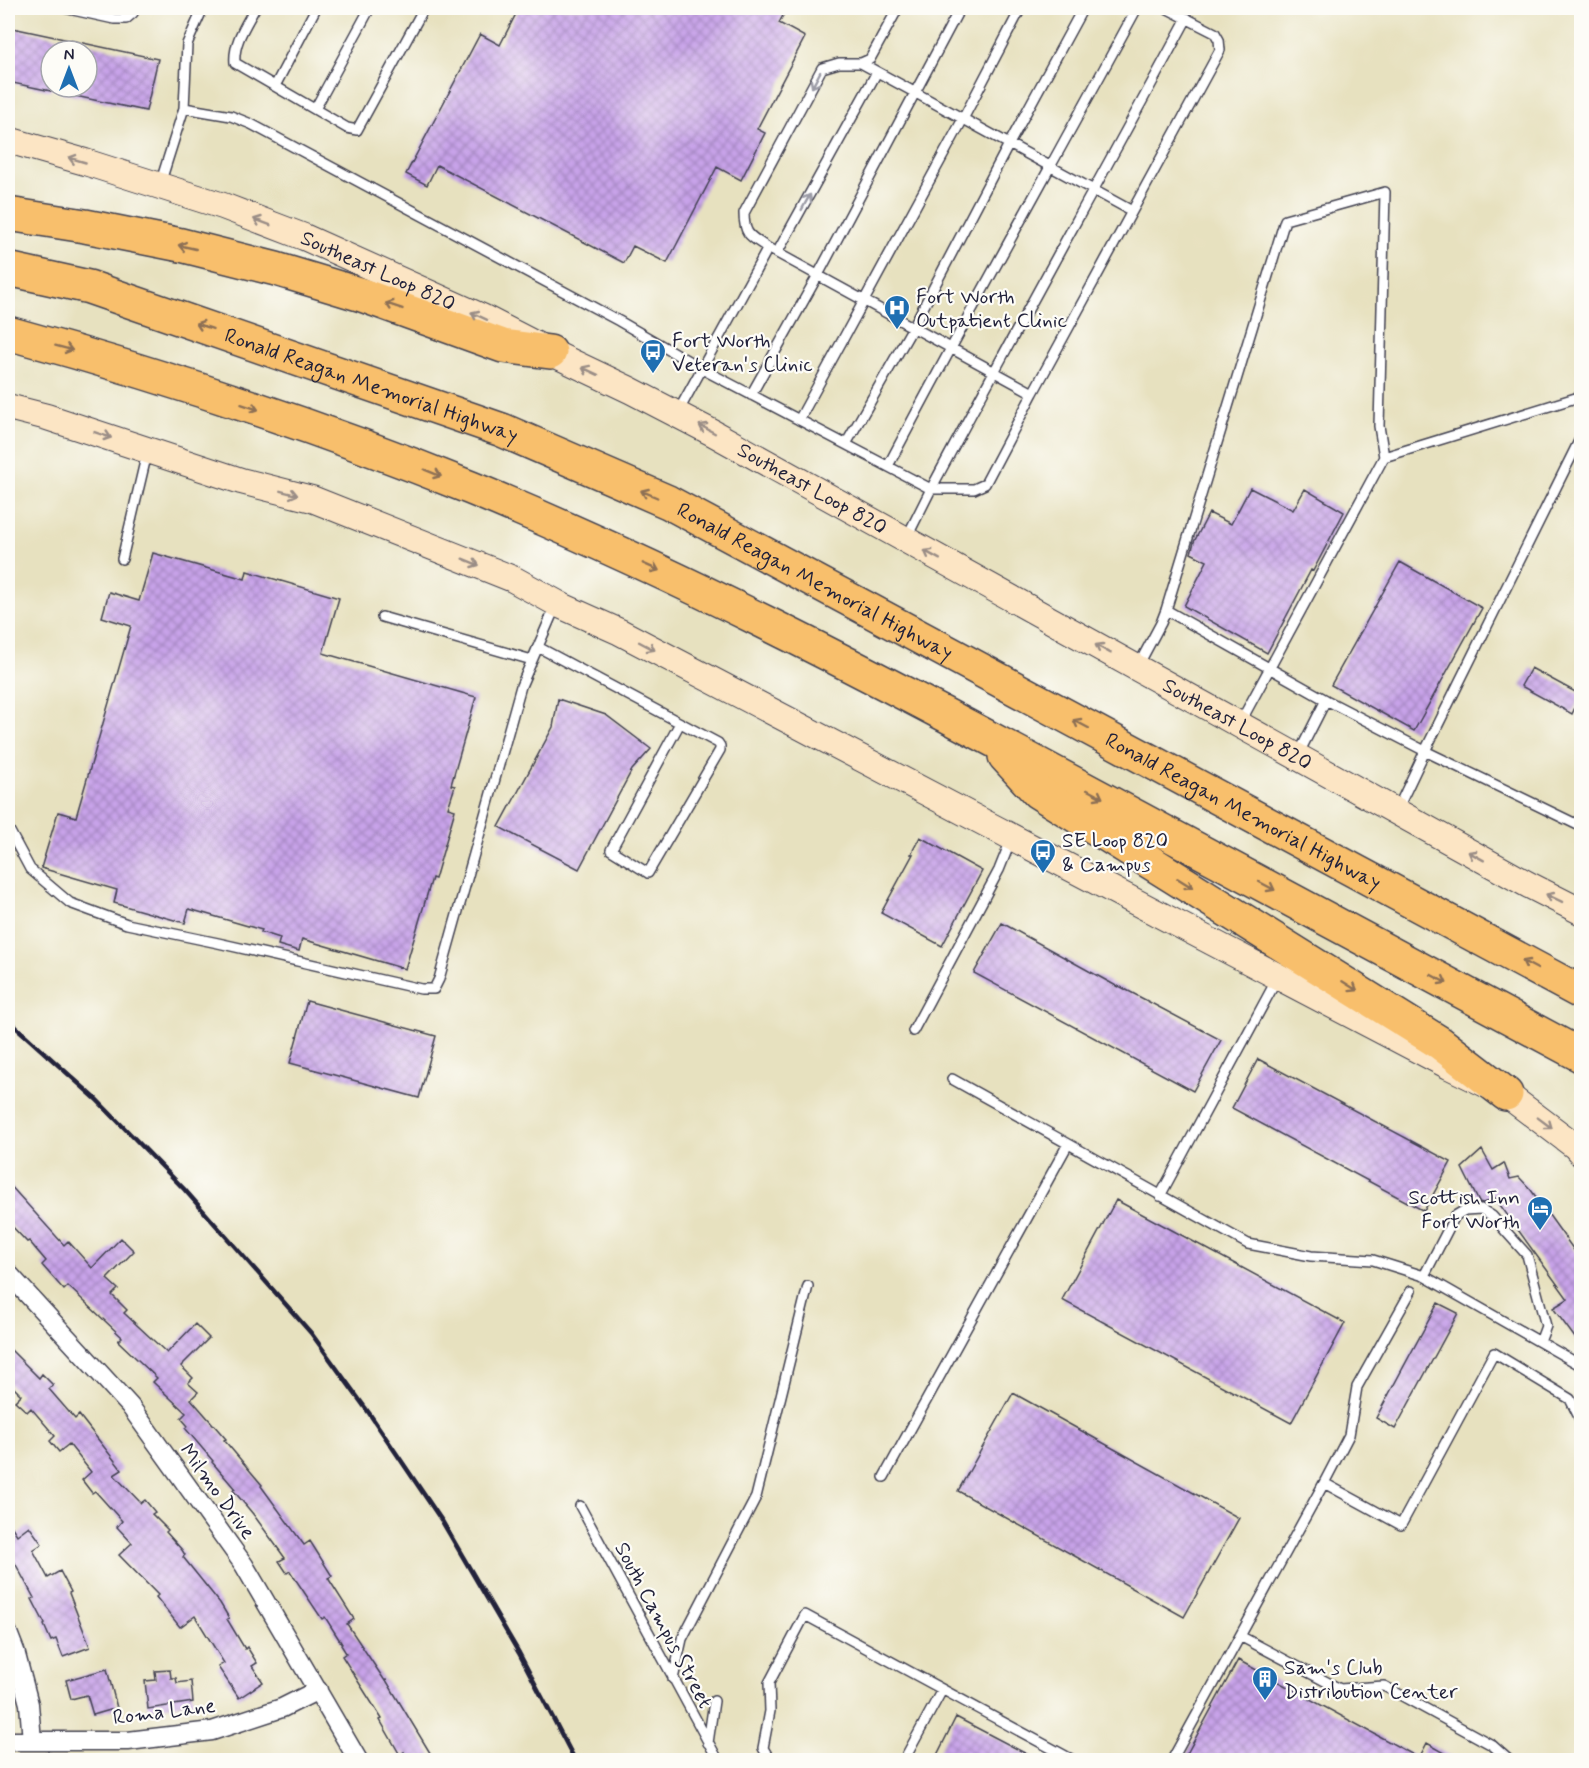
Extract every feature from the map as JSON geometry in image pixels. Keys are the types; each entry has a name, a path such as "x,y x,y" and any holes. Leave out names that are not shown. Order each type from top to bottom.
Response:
{"highway":[{"path":"8,214 182,245 362,295 503,346 550,352"},
{"name":"Ronald Reagan Memorial Highway","path":"8,269 89,287 502,430 668,502 1581,993"},
{"path":"8,333 105,360 316,429 393,457 475,490 687,583 988,737 1581,1056"},
{"path":"988,737 1038,792 1440,1043 1506,1094"}],"main road":[{"name":"Southeast Loop 820","path":"8,140 85,162 223,207 303,237 482,317 677,414 1548,896 1581,912"},
{"path":"8,407 47,417 241,481 312,499 513,579 556,603 620,632 1506,1094 1575,1146 1581,1154"},
{"path":"8,413 47,417"}],"street":[{"name":"Milmo Drive","path":"8,1273 130,1406 244,1565 358,1761"},
{"path":"8,1633 29,1704 32,1741"},
{"name":"Roma Lane","path":"8,1741 128,1741 212,1731 282,1708 318,1690"}],"lane":[{"path":"64,8 82,9 114,19 126,19 135,8"},
{"path":"160,186 184,108 187,44 203,8"},
{"path":"255,8 238,39 234,54 235,63 347,128 357,130 424,8"},
{"path":"275,86 316,8"},
{"path":"315,109 370,8"},
{"path":"898,8 870,59 861,63 839,63 822,68 744,213 744,226 747,234 768,248 1033,393"},
{"path":"751,395 818,275 960,8"},
{"path":"799,420 1021,8"},
{"path":"846,444 913,327 1083,8"},
{"path":"888,466 950,348 1137,8"},
{"path":"184,108 231,116 251,124 619,321 702,369 931,489 974,489 984,484 1220,50 1219,40 1215,33 1166,8"},
{"path":"906,540 994,371 1187,18"},
{"path":"861,63 1132,211"},
{"path":"777,253 877,72"},
{"path":"1137,668 1166,610 1285,220 1385,192 1379,426 1384,457 1239,725"},
{"path":"677,414 768,248"},
{"path":"1384,457 1581,396"},
{"path":"1396,812 1581,435"},
{"path":"122,559 148,450"},
{"path":"8,828 30,869 70,903 127,924 421,989 434,989 439,980 521,686 556,603"},
{"path":"1166,610 1326,700 1581,827"},
{"path":"382,617 532,660"},
{"path":"538,647 718,743 720,746 720,750 648,873 611,850 680,723"},
{"path":"1297,757 1326,700"},
{"path":"913,1031 999,870 1012,837"},
{"path":"1160,1196 1278,977"},
{"path":"952,1079 1248,1244 1311,1256 1374,1260 1425,1276 1581,1366"},
{"path":"884,1477 1068,1144"},
{"path":"1425,1276 1455,1216 1465,1210 1481,1209 1492,1216 1527,1256 1546,1326 1540,1342"},
{"path":"673,1678 682,1639 756,1497 808,1286"},
{"path":"1172,1761 1349,1435 1357,1387 1411,1291"},
{"path":"1324,1483 1401,1525 1494,1353 1570,1399 1581,1423"},
{"name":"South Campus Street","path":"580,1506 717,1761"},
{"path":"770,1761 763,1748 770,1711 768,1683 805,1615 1073,1761"},
{"path":"1240,1636 1340,1689 1384,1686 1492,1745 1509,1761"},
{"path":"904,1761 942,1690"},
{"path":"708,1743 714,1701"}],"building":[{"path":"519,8 787,8 779,23 805,37 757,129 765,133 741,180 717,167 667,263 633,246 624,263 437,165 427,185 406,174 480,34 500,45"},
{"path":"8,27 64,39 39,39 39,88 8,82"},
{"path":"99,46 158,59 146,111 89,99 99,99"},
{"path":"1250,488 1293,510 1305,489 1344,512 1267,653 1184,606 1207,561 1191,553 1209,513 1231,524"},
{"path":"153,553 245,579 247,571 339,598 323,653 476,697 451,785 455,786 448,808 455,810 405,969 302,939 299,951 278,945 280,938 261,932 262,930 189,909 185,923 114,903 117,890 41,868 58,812 76,817 131,626 102,617 109,592 139,601"},
{"path":"1400,562 1482,608 1414,731 1331,685"},
{"path":"1531,668 1581,695 1572,714 1521,686"},
{"path":"558,699 606,715 651,749 632,770 579,869 499,827 553,727"},
{"path":"920,837 982,871 942,946 881,913"},
{"path":"1002,923 1221,1040 1193,1091 974,973"},
{"path":"307,1001 436,1036 419,1098 290,1063"},
{"path":"1258,1059 1451,1162 1424,1211 1232,1108"},
{"name":"Scottish Inn Fort Worth","path":"1482,1150 1493,1170 1504,1163 1510,1179 1519,1177 1531,1190 1581,1260 1581,1346 1553,1308 1568,1299 1495,1198 1483,1203 1479,1202 1462,1168"},
{"path":"8,1183 64,1245 68,1241 92,1268 121,1238 134,1251 107,1279 118,1289 112,1295 127,1310 124,1313 167,1353 195,1324 209,1338 181,1366 193,1378 188,1383 198,1392 191,1399 262,1485 304,1545 310,1541 332,1576 328,1578 354,1619 347,1624 386,1680 435,1761 408,1761 404,1752 400,1755 380,1720 382,1719 342,1656 346,1653 342,1644 325,1617 322,1619 290,1571 287,1573 279,1561 285,1558 233,1490 235,1489 185,1428 188,1426 181,1418 186,1413 153,1382 157,1378 118,1341 122,1337 68,1286 64,1290 42,1265 46,1261 8,1222"},
{"path":"1116,1200 1345,1323 1291,1423 1062,1300"},
{"path":"1438,1303 1458,1313 1395,1429 1376,1418"},
{"path":"8,1347 39,1378 42,1374 53,1385 49,1389 75,1419 79,1415 122,1470 114,1475 141,1503 145,1500 155,1512 152,1514 168,1530 166,1532 185,1555 183,1557 220,1603 245,1649 247,1647 257,1663 252,1666 263,1682 239,1698 218,1667 224,1663 195,1616 180,1627 156,1597 158,1595 119,1555 132,1543 117,1527 122,1521 95,1491 92,1493 82,1480 91,1472 69,1444 59,1452 50,1441 55,1436 31,1408 27,1412 15,1401 21,1395 8,1382"},
{"path":"1013,1393 1239,1518 1184,1617 958,1491"},
{"path":"8,1521 17,1535 29,1526 42,1544 33,1550 48,1578 60,1571 71,1592 69,1593 90,1647 63,1657 56,1639 51,1641 32,1599 34,1598 15,1563 8,1568"},
{"name":"Sam's Club Distribution Center","path":"1238,1660 1419,1758 1427,1743 1459,1761 1183,1761"},
{"path":"107,1669 117,1708 93,1715 87,1695 71,1699 66,1680"},
{"path":"170,1670 171,1678 176,1678 177,1683 191,1681 193,1702 148,1709 145,1681 156,1680 155,1671"},
{"path":"956,1717 1040,1761 934,1761"}],"railway":[{"path":"8,1020 96,1099 184,1189 311,1333 369,1413 442,1521 519,1653 575,1760"}],"place":[{"name":"Fort Worth Outpatient Clinic","path":"897,331"},
{"name":"Fort Worth Veteran's Clinic","path":"653,375"},
{"name":"SE Loop 820 & Campus","path":"1043,875"},
{"name":"Scottish Inn Fort Worth","path":"1540,1232"},
{"name":"Sam's Club Distribution Center","path":"1265,1702"}]}
